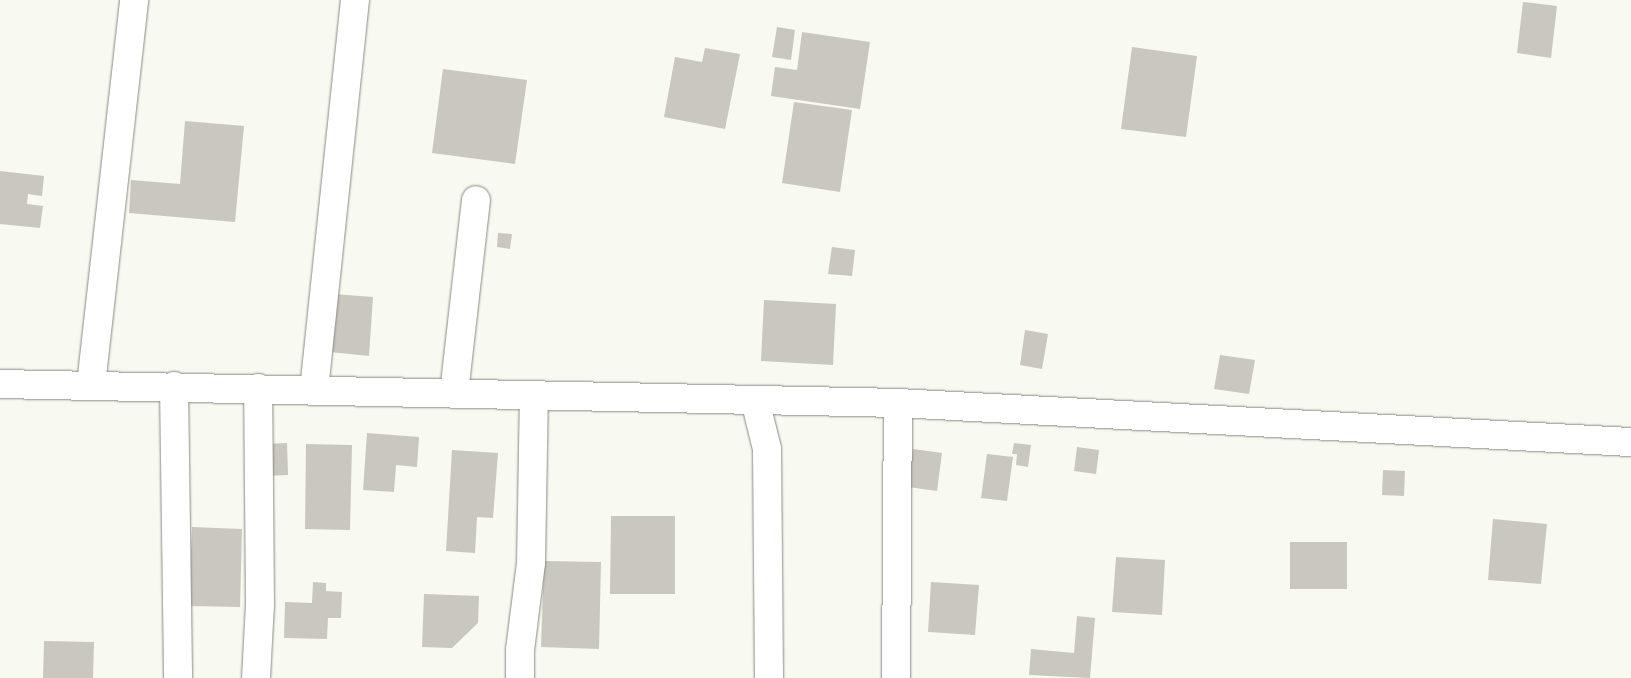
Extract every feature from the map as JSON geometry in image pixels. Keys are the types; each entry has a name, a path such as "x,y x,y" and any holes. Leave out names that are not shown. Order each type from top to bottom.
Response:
{"street":[{"path":"91,385 134,0"},
{"path":"314,390 355,0"},
{"path":"454,393 476,200"},
{"path":"0,384 174,386 898,403 1631,442"},
{"path":"174,386 178,678"},
{"path":"256,678 260,604 258,388"},
{"path":"520,678 520,650 531,563 534,394"},
{"path":"754,400 767,449 770,678"},
{"path":"896,678 898,403"}],"building":[{"path":"1523,2 1557,6 1551,58 1517,53"},
{"path":"777,27 795,30 791,60 772,57"},
{"path":"802,32 870,42 860,109 771,96 775,67 797,70"},
{"path":"1132,47 1197,56 1186,137 1121,129"},
{"path":"705,48 740,54 725,129 664,117 675,57 702,62"},
{"path":"443,69 527,80 515,164 432,153"},
{"path":"794,102 852,110 840,192 782,183"},
{"path":"185,121 244,126 235,222 129,213 131,180 180,184"},
{"path":"0,171 44,176 42,196 28,194 27,204 43,206 40,228 0,224"},
{"path":"498,233 512,234 510,249 497,247"},
{"path":"832,247 855,250 852,276 828,274"},
{"path":"334,294 373,297 369,356 330,352"},
{"path":"764,300 836,304 833,365 761,361"},
{"path":"1025,330 1048,334 1042,369 1020,365"},
{"path":"1220,355 1255,360 1249,394 1214,389"},
{"path":"367,433 419,437 417,467 396,465 394,492 363,490"},
{"path":"287,443 288,475 266,476 265,444"},
{"path":"1014,443 1031,445 1028,467 1016,465 1017,454 1012,454"},
{"path":"306,444 352,445 350,530 305,529"},
{"path":"1077,447 1099,450 1096,474 1074,471"},
{"path":"913,449 942,453 937,491 908,487"},
{"path":"452,450 498,453 493,518 477,517 475,553 446,551"},
{"path":"987,454 1013,457 1007,501 981,498"},
{"path":"1383,470 1405,471 1404,496 1382,495"},
{"path":"611,516 675,516 675,594 610,594"},
{"path":"1493,519 1547,524 1541,584 1488,580"},
{"path":"192,527 242,529 240,607 189,606"},
{"path":"1290,542 1347,542 1347,589 1290,589"},
{"path":"1116,557 1165,560 1162,615 1112,612"},
{"path":"544,561 601,562 599,649 541,647"},
{"path":"313,582 326,583 326,591 342,592 341,618 328,618 327,639 284,638 285,602 312,603"},
{"path":"931,582 979,585 975,635 928,632"},
{"path":"424,594 479,596 478,623 452,648 422,647"},
{"path":"1077,616 1095,618 1090,678 1029,675 1031,649 1074,653"},
{"path":"44,641 94,642 93,678 43,678"}]}
